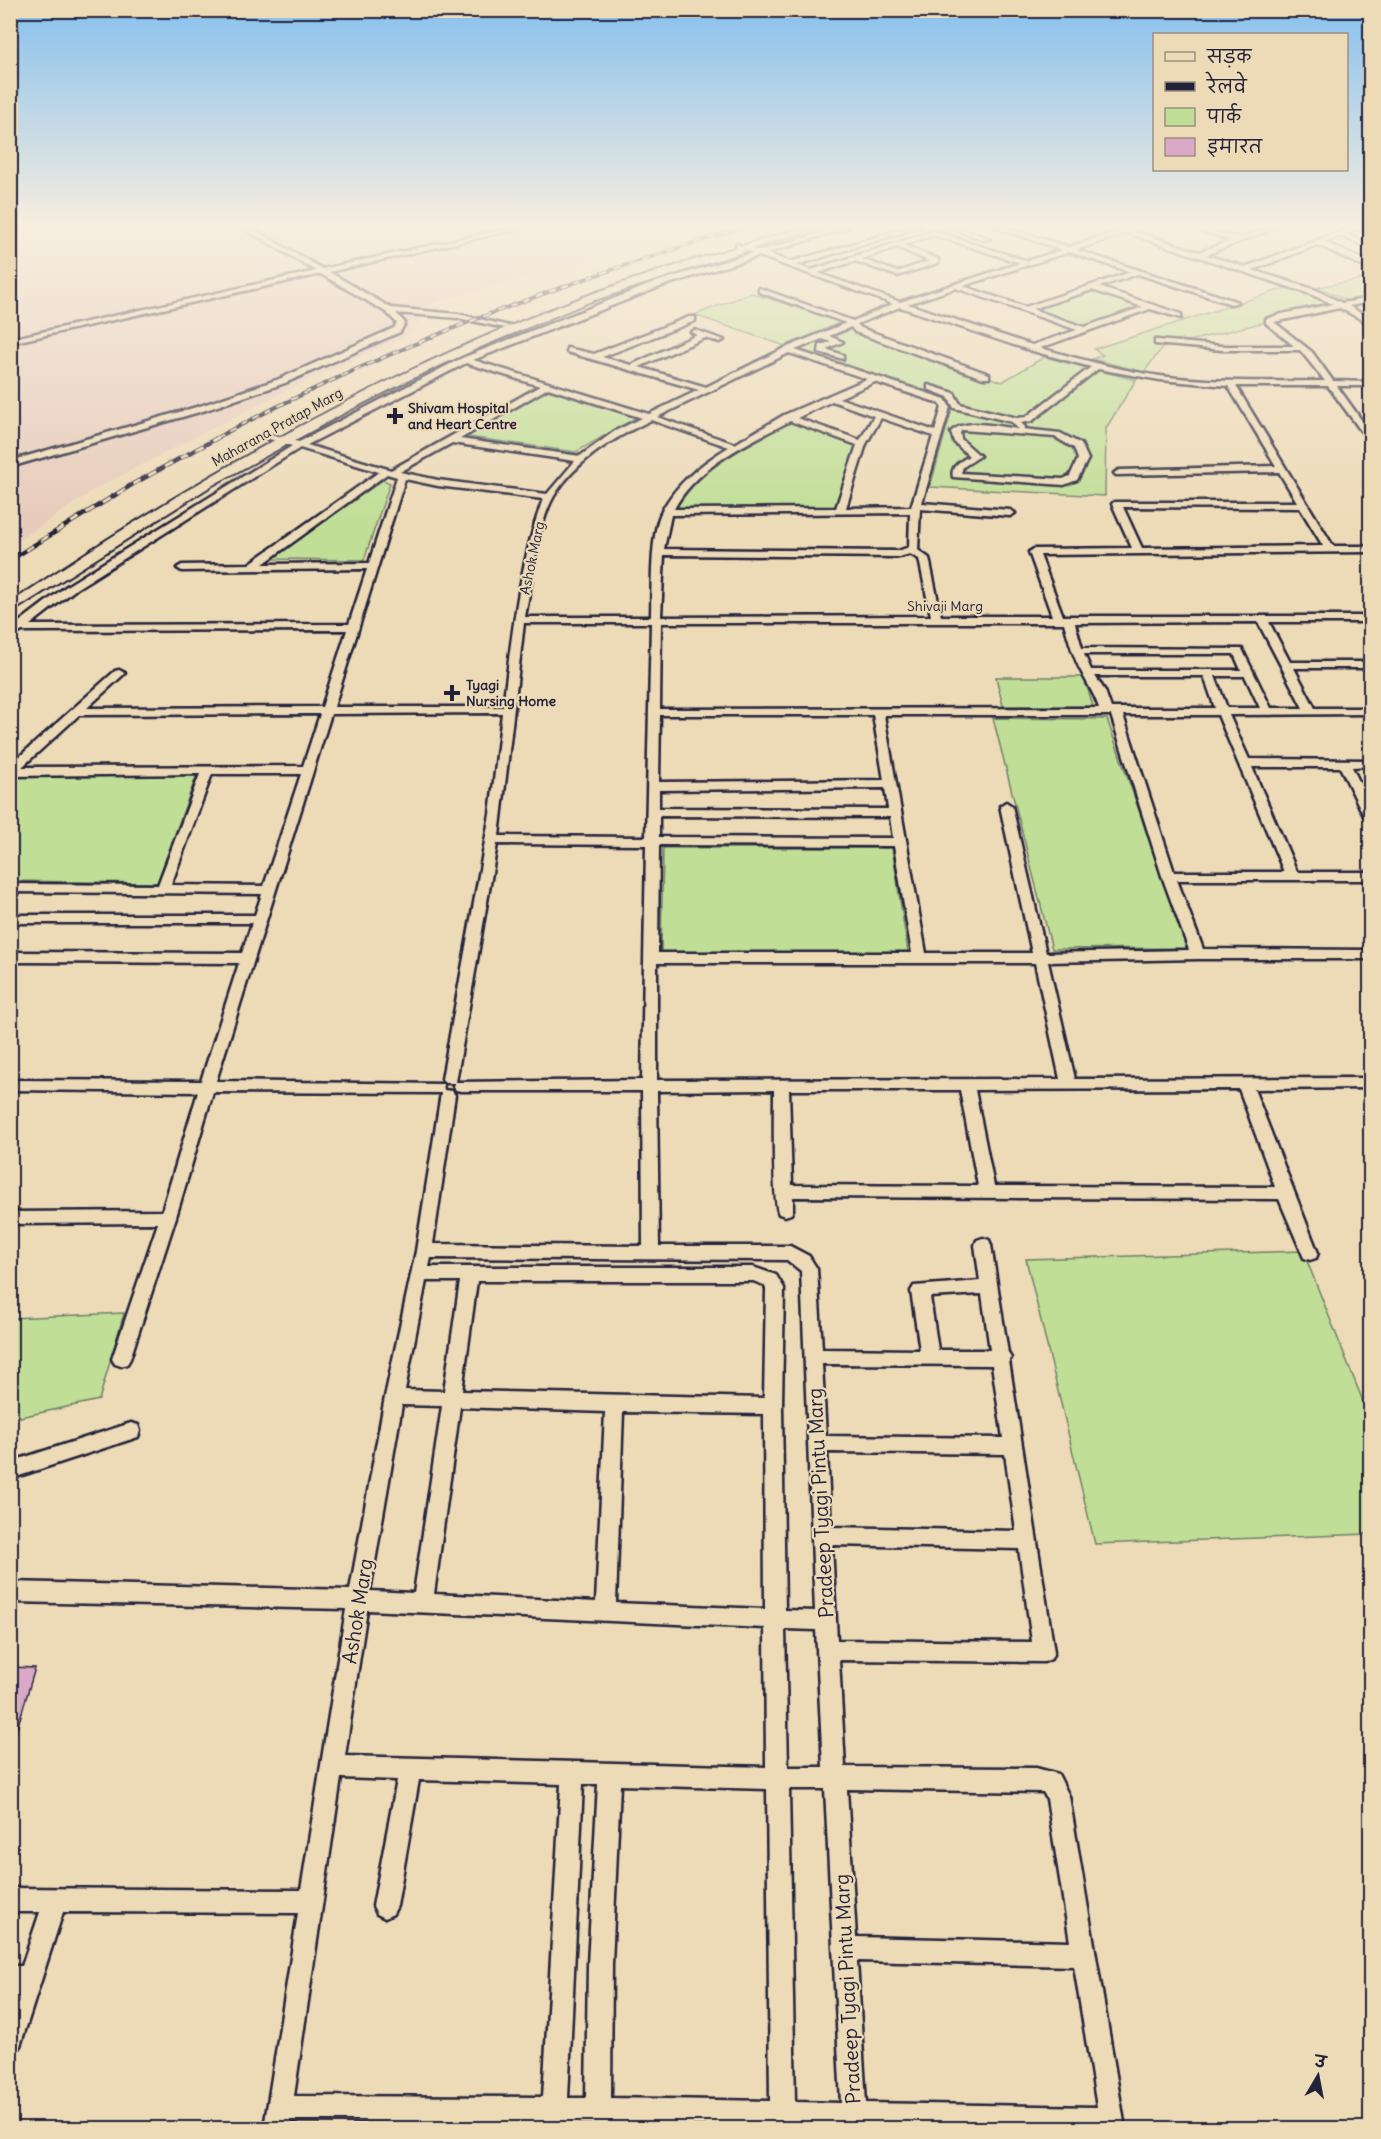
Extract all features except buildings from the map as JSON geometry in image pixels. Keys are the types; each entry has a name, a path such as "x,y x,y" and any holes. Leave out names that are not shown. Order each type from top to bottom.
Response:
{"main road":[{"name":"Maharana Pratap Marg","path":"10,596 118,525 269,436 393,374 503,327"},
{"name":"Maharana Pratap Marg","path":"10,609 132,529 281,440 349,404 520,327"}],"street":[{"path":"10,341 74,327"},
{"path":"10,464 203,408 282,381 398,330 399,327"},
{"path":"13,630 72,587 144,540 298,446 466,360 550,327"},
{"path":"595,357 673,327"},
{"path":"678,327 720,340"},
{"name":"Ashok Marg","path":"277,2118 358,1599 394,1397 424,1251 490,840 519,620 538,527 549,497 583,459 618,433 704,389 843,327"},
{"path":"855,327 858,330 986,376"},
{"path":"968,327 1097,366 1160,378 1231,384 1371,384"},
{"path":"1076,327 1085,330"},
{"path":"1032,348 1094,327"},
{"path":"1276,327 1301,348 1331,383 1371,437"},
{"path":"631,368 704,335"},
{"path":"822,336 839,342 823,347 824,352 944,392 951,395 957,406 1017,421 1029,419 1097,366"},
{"path":"1158,342 1222,348 1301,348"},
{"path":"570,350 704,389"},
{"path":"788,350 942,401 945,407 939,435 916,508 915,547 912,551"},
{"path":"451,356 649,417 736,447"},
{"path":"651,1252 650,958 654,712 659,552 666,512 688,480 736,447 787,417 874,379"},
{"path":"1231,384 1329,548"},
{"path":"252,567 376,478 395,475 548,385"},
{"path":"831,398 939,435"},
{"path":"840,510 862,444 879,415"},
{"path":"787,417 862,444"},
{"path":"1017,421 1016,424 1021,426 1017,432"},
{"path":"960,428 1017,432 1057,435 1078,446 1083,459 1074,478 1064,482 956,475 960,464 975,456 957,440 955,432 960,428"},
{"path":"269,436 395,475 466,488 549,497"},
{"path":"451,440 583,459"},
{"path":"1119,473 1281,469"},
{"path":"376,478 395,475"},
{"path":"121,1359 373,566 395,475"},
{"path":"1138,551 1117,504 1302,505"},
{"path":"666,512 916,508 1010,513"},
{"path":"1198,954 1111,711 1095,682 1087,674 1034,552 1371,549"},
{"path":"659,552 898,554 912,551 924,558 937,621"},
{"path":"183,568 373,566"},
{"name":"Shivaji Marg","path":"519,620 1371,619"},
{"path":"1262,620 1311,711"},
{"path":"13,630 354,627"},
{"path":"1077,651 1238,651 1267,711"},
{"path":"1286,665 1371,665"},
{"path":"11,771 119,673"},
{"path":"1209,673 1222,711 1292,876"},
{"path":"1087,674 1249,673"},
{"path":"76,712 508,710"},
{"path":"654,712 1371,711"},
{"path":"878,712 920,958"},
{"path":"1245,763 1371,763"},
{"path":"1344,763 1371,816"},
{"path":"11,771 308,770"},
{"path":"163,889 207,771"},
{"path":"653,786 891,784"},
{"path":"1006,806 1069,1084"},
{"path":"652,812 896,813"},
{"path":"490,840 901,842"},
{"path":"1169,876 1371,876"},
{"path":"10,888 270,890"},
{"path":"10,919 260,919"},
{"path":"650,958 1371,955"},
{"path":"10,957 248,958"},
{"path":"10,1085 449,1087 1371,1083"},
{"path":"966,1084 987,1193"},
{"path":"1245,1084 1310,1253"},
{"path":"781,1085 785,1210"},
{"path":"783,1191 1285,1193"},
{"path":"10,1218 168,1217"},
{"path":"828,1650 1044,1652 1002,1358 983,1245"},
{"name":"Pradeep Tyagi Pintu Marg","path":"424,1251 790,1253 803,1261 809,1269 854,2122"},
{"path":"419,1274 753,1274 770,1280 775,1288 773,1406 775,1618 783,2121"},
{"path":"423,1603 470,1274"},
{"path":"930,1357 920,1291 990,1287"},
{"path":"813,1356 1002,1358"},
{"path":"394,1397 773,1406"},
{"path":"606,1611 614,1404"},
{"path":"10,1471 131,1431"},
{"path":"817,1444 1014,1446"},
{"path":"822,1536 1028,1540"},
{"path":"10,1592 358,1599 826,1621"},
{"path":"277,2118 555,2110 783,2121 1112,2124 1058,1796 1050,1782 1035,1779 778,1778 332,1767"},
{"path":"385,1906 410,1768"},
{"path":"555,2110 573,1772"},
{"path":"598,2111 600,1964 610,1773"},
{"path":"10,1900 311,1902"},
{"path":"10,2040 21,1978 55,1901"},
{"path":"844,1949 1085,1954"}],"shaded area":[{"path":"11,327 416,327 412,333 267,400 95,489 11,546"}],"green space":[{"path":"729,327 831,327 785,346"},
{"path":"1164,327 1246,327 1162,348 1144,372 1092,359 1103,355 1094,349"},
{"path":"853,329 1002,382 1044,357 1136,380 1106,428 1105,496 930,487 951,413 949,405 940,398 798,350"},
{"path":"548,390 639,416 576,452 462,436"},
{"path":"788,420 856,446 836,508 673,510 691,480 738,445"},
{"path":"383,480 390,483 364,560 271,559"},
{"path":"996,677 1084,677 1093,706 1003,706"},
{"path":"993,718 1107,719 1187,948 1052,949"},
{"path":"17,773 197,774 157,883 11,881 11,780"},
{"path":"663,848 892,848 908,952 661,952"},
{"path":"1303,1251 1370,1419 1370,1534 1095,1544 1026,1259"},
{"path":"124,1313 99,1400 11,1419 11,1318"}],"railway":[{"path":"216,438 344,375 457,327"},
{"path":"10,560 133,484 219,437"}],"place":[{"name":"Shivam Hospital and Heart Centre","path":"395,416"},
{"name":"Tyagi Nursing Home","path":"452,693"}]}
